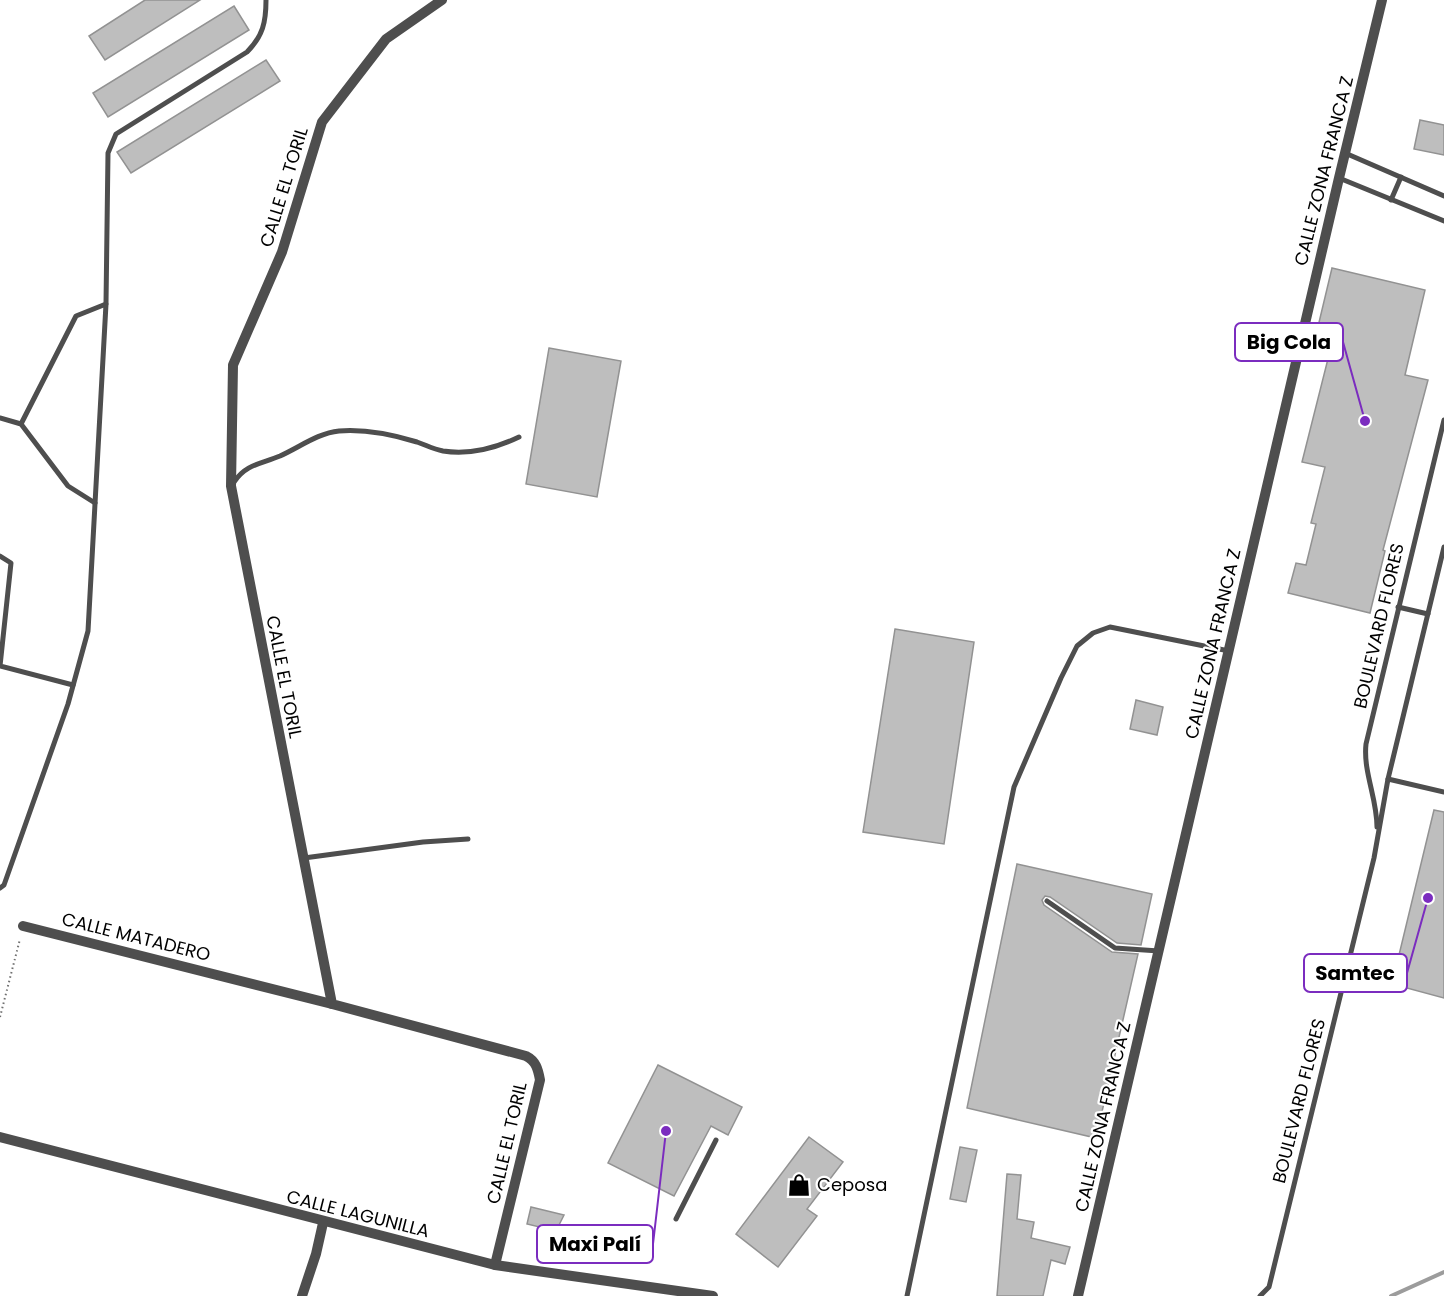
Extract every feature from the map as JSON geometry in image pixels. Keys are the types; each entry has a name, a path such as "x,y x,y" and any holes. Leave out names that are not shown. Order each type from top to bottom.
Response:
{"street":[{"name":"CALLE EL TORIL","path":"442,0 386,39 322,122 282,252 233,366 231,486 332,1004 533,1059 538,1069 540,1080 495,1265"},
{"name":"CALLE ZONA FRANCA Z","path":"1078,1296 1339,178 1383,0"},
{"name":"CALLE MATADERO","path":"23,926 332,1004"},
{"name":"CALLE LAGUNILLA","path":"0,1137 495,1265 713,1296"},
{"path":"302,1296 310,1275 323,1222"}],"lane":[{"path":"0,888 4,885 73,685 88,631 106,304 108,153 116,134 247,52 259,39 266,20 266,0"},
{"path":"1345,153 1444,196"},
{"path":"1391,200 1401,177"},
{"path":"1339,178 1444,221"},
{"path":"21,424 76,316 106,304"},
{"path":"0,418 21,424 68,486 95,503"},
{"name":"BOULEVARD FLORES","path":"1377,840 1375,801 1365,753 1444,420"},
{"path":"231,486 241,471 253,464 278,457 322,435 340,431 392,436 437,450 460,452 489,448 519,437"},
{"name":"BOULEVARD FLORES","path":"1260,1296 1269,1287 1377,840 1388,779 1444,547"},
{"path":"0,556 11,563 0,666 73,685"},
{"path":"1398,607 1428,614"},
{"path":"907,1296 1014,787 1061,678 1077,646 1094,633 1110,627 1229,651"},
{"path":"1388,779 1444,792"},
{"path":"304,858 423,842 468,839"},
{"path":"1047,901 1115,948 1159,951"},
{"path":"676,1219 716,1140"}],"path":[{"path":"0,1017 23,926"}],"building":[{"path":"145,0 200,0 105,60 89,36"},
{"path":"234,6 249,30 108,117 93,93"},
{"path":"266,60 280,81 131,173 117,152"},
{"path":"1420,120 1444,125 1444,155 1414,149"},
{"path":"1332,268 1425,290 1405,375 1428,380 1383,550 1385,551 1370,613 1288,593 1296,563 1306,565 1316,524 1311,523 1325,467 1302,462 1333,339 1316,335"},
{"path":"549,348 621,361 597,497 526,484"},
{"path":"895,629 974,642 944,844 863,832"},
{"path":"1136,700 1163,707 1157,735 1130,729"},
{"path":"1434,810 1444,812 1444,998 1392,984"},
{"path":"1017,864 1152,894 1141,945 1117,943 1050,897 1045,896 1042,900 1044,905 1112,952 1138,954 1096,1138 967,1108"},
{"path":"658,1065 742,1107 728,1135 711,1126 674,1196 608,1163"},
{"name":"Ceposa","path":"809,1137 843,1162 807,1209 817,1216 778,1267 736,1234"},
{"path":"960,1147 977,1150 966,1202 950,1199"},
{"path":"1007,1174 1021,1175 1017,1219 1034,1222 1031,1238 1070,1247 1065,1264 1051,1260 1043,1296 997,1296"},
{"path":"531,1207 564,1215 556,1231 527,1224"}],"waterway":[{"path":"1391,1296 1444,1272"}],"place":[{"name":"Big Cola","path":"1365,421"},
{"name":"Samtec","path":"1428,898"},
{"name":"Maxi Palí","path":"666,1131"},
{"name":"Ceposa","path":"799,1185"}]}
